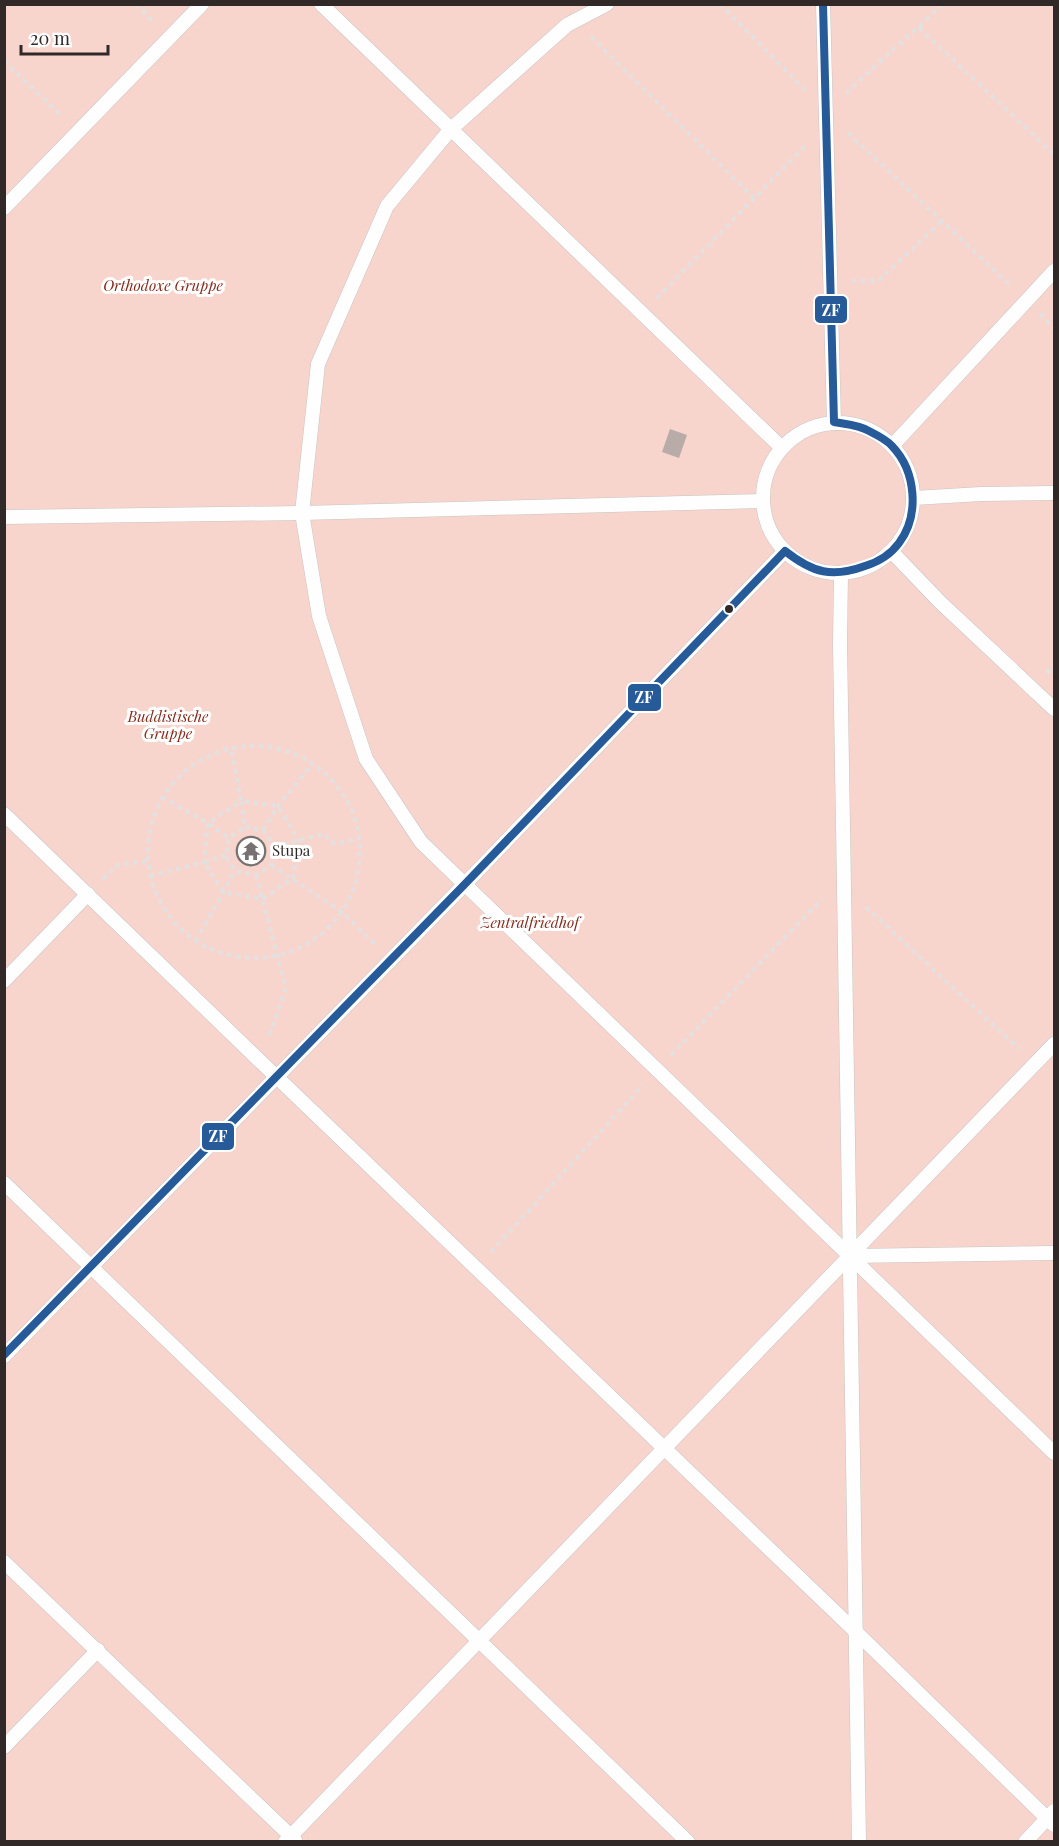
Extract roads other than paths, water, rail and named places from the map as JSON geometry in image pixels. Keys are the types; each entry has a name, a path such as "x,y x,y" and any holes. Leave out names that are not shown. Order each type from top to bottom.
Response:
{"lane":[{"path":"4,208 202,4"},
{"path":"321,4 782,448"},
{"path":"607,4 567,25 450,129 387,206 318,364 302,513 319,616 366,759 421,842 1054,1453"},
{"path":"824,4 834,422"},
{"path":"892,445 1054,271"},
{"path":"834,422 850,423 866,428 880,435 892,445 904,461 911,479 914,498 911,518 904,536 891,551 877,563 859,570 841,573 811,568 797,561 785,551 769,528 762,501 767,472 773,459 782,448 805,430 834,422"},
{"path":"914,498 1054,493"},
{"path":"4,516 302,513 762,501"},
{"path":"4,1356 465,885 785,551"},
{"path":"891,551 940,602 1054,709"},
{"path":"841,573 840,644 860,1842"},
{"path":"4,814 1052,1818 1025,1842"},
{"path":"4,981 88,894"},
{"path":"4,1562 98,1650 291,1840 1054,1044"},
{"path":"4,1183 688,1842"},
{"path":"850,1256 1054,1253"},
{"path":"4,1747 98,1650"}],"place":[{"name":"Stupa","path":"251,851"}],"park label":[{"name":"Orthodoxe Gruppe","path":"163,286"},
{"name":"Buddistische Gruppe","path":"168,726"},
{"name":"Zentralfriedhof","path":"530,923"}]}
